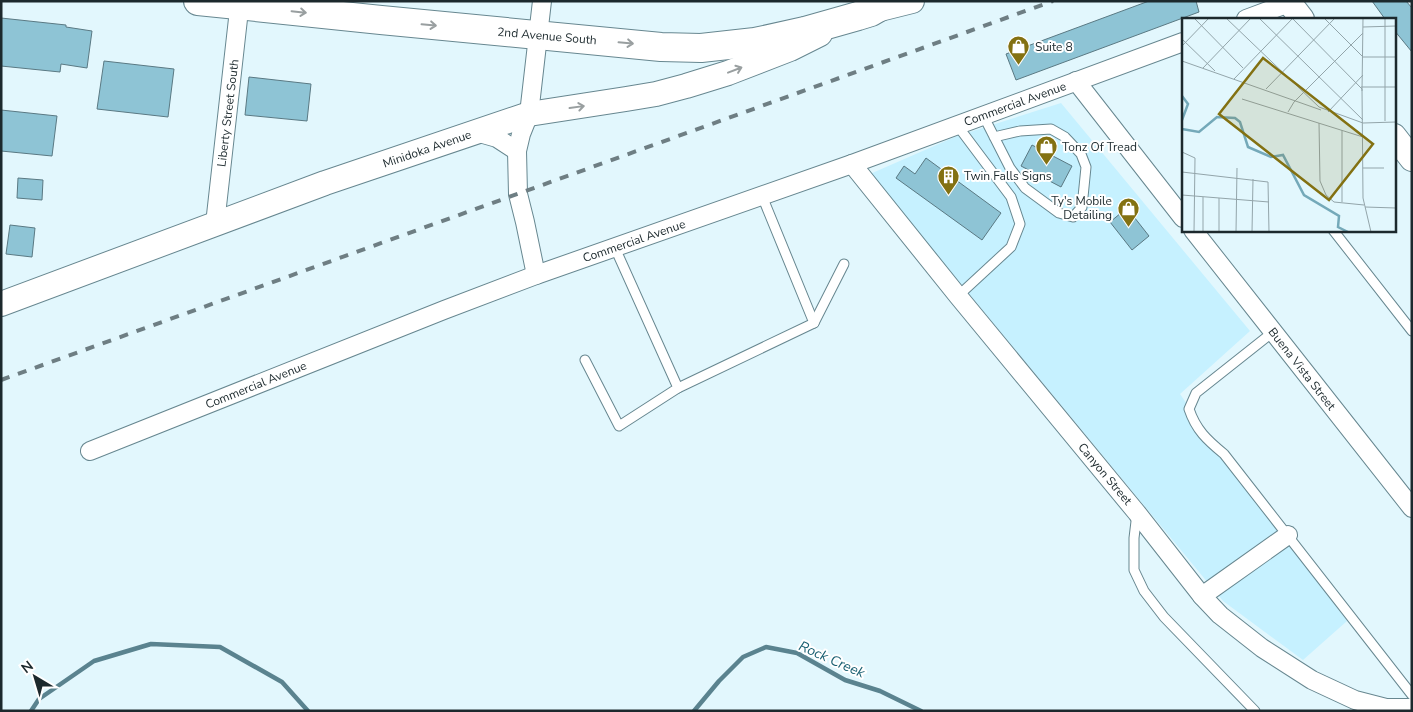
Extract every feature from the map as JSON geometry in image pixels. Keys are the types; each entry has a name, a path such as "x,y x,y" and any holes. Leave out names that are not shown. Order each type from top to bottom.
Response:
{"main road":[{"name":"2nd Avenue South","path":"198,1 538,35 701,48 755,42 805,31 868,8"}],"street":[{"path":"536,275 518,194 517,152 521,134 529,114 542,1"},
{"name":"Minidoka Avenue","path":"1,304 325,183 529,114 648,95 728,73 790,49 868,8 912,1"},
{"name":"Liberty Street South","path":"215,224 240,4"},
{"path":"1250,18 1293,8"},
{"name":"Commercial Avenue","path":"90,451 536,275 852,164 1182,42"},
{"path":"1076,81 1182,217"},
{"path":"476,132 498,138 517,152"},
{"name":"Canyon Street","path":"852,164 1137,513 1202,596 1220,615 1262,648 1312,680 1355,700 1386,708 1412,708"},
{"name":"Buena Vista Street","path":"1194,231 1412,508"},
{"path":"1202,596 1288,535"}],"lane":[{"path":"983,115 994,137 1010,168 1025,188 1059,213 1073,217 1082,207 1086,166 1081,154 1065,137 1051,130 1020,131 994,137"},
{"path":"957,125 1011,198 1020,224 1011,247 958,296"},
{"path":"762,196 814,323"},
{"path":"1334,231 1412,331"},
{"path":"615,248 678,388"},
{"path":"585,360 619,426 678,388 814,323 844,264"},
{"path":"1273,332 1196,393 1189,409 1194,422 1205,438 1224,454 1412,695"},
{"path":"1137,513 1134,538 1134,570 1144,591 1164,617 1255,711"}],"shaded area":[{"path":"1061,103 1250,331 1180,394 1222,455 1347,621 1303,660 1223,601 870,174 957,136"}],"building":[{"path":"1149,1 1196,1 1199,12 1016,80 1006,54"},
{"path":"1372,1 1406,1 1412,8 1412,52 1396,32 1396,18 1384,18"},
{"path":"1,18 66,25 66,27 92,31 87,68 61,64 60,72 1,66"},
{"path":"104,61 174,69 168,117 97,109"},
{"path":"249,77 311,84 307,121 245,115"},
{"path":"1,110 57,116 52,156 1,151"},
{"path":"1032,145 1072,166 1061,187 1021,166"},
{"name":"Twin Falls Signs","path":"926,158 1001,213 982,240 896,178 904,166 915,174"},
{"path":"18,178 43,180 42,200 17,198"},
{"path":"1127,208 1149,236 1132,250 1110,222"},
{"path":"10,225 35,228 32,257 6,254"}],"waterway":[{"name":"Rock Creek","path":"31,711 39,699 94,661 151,644 220,647 282,682 308,711"},
{"name":"Rock Creek","path":"694,711 719,681 743,657 766,647 797,653 845,680 880,691 921,711"}],"railway":[{"path":"1,380 1053,1"}],"place":[{"name":"Suite 8","path":"1019,66"},
{"name":"Tonz Of Tread","path":"1046,166"},
{"name":"Twin Falls Signs","path":"948,195"},
{"name":"Ty's Mobile Detailing","path":"1128,227"}]}
